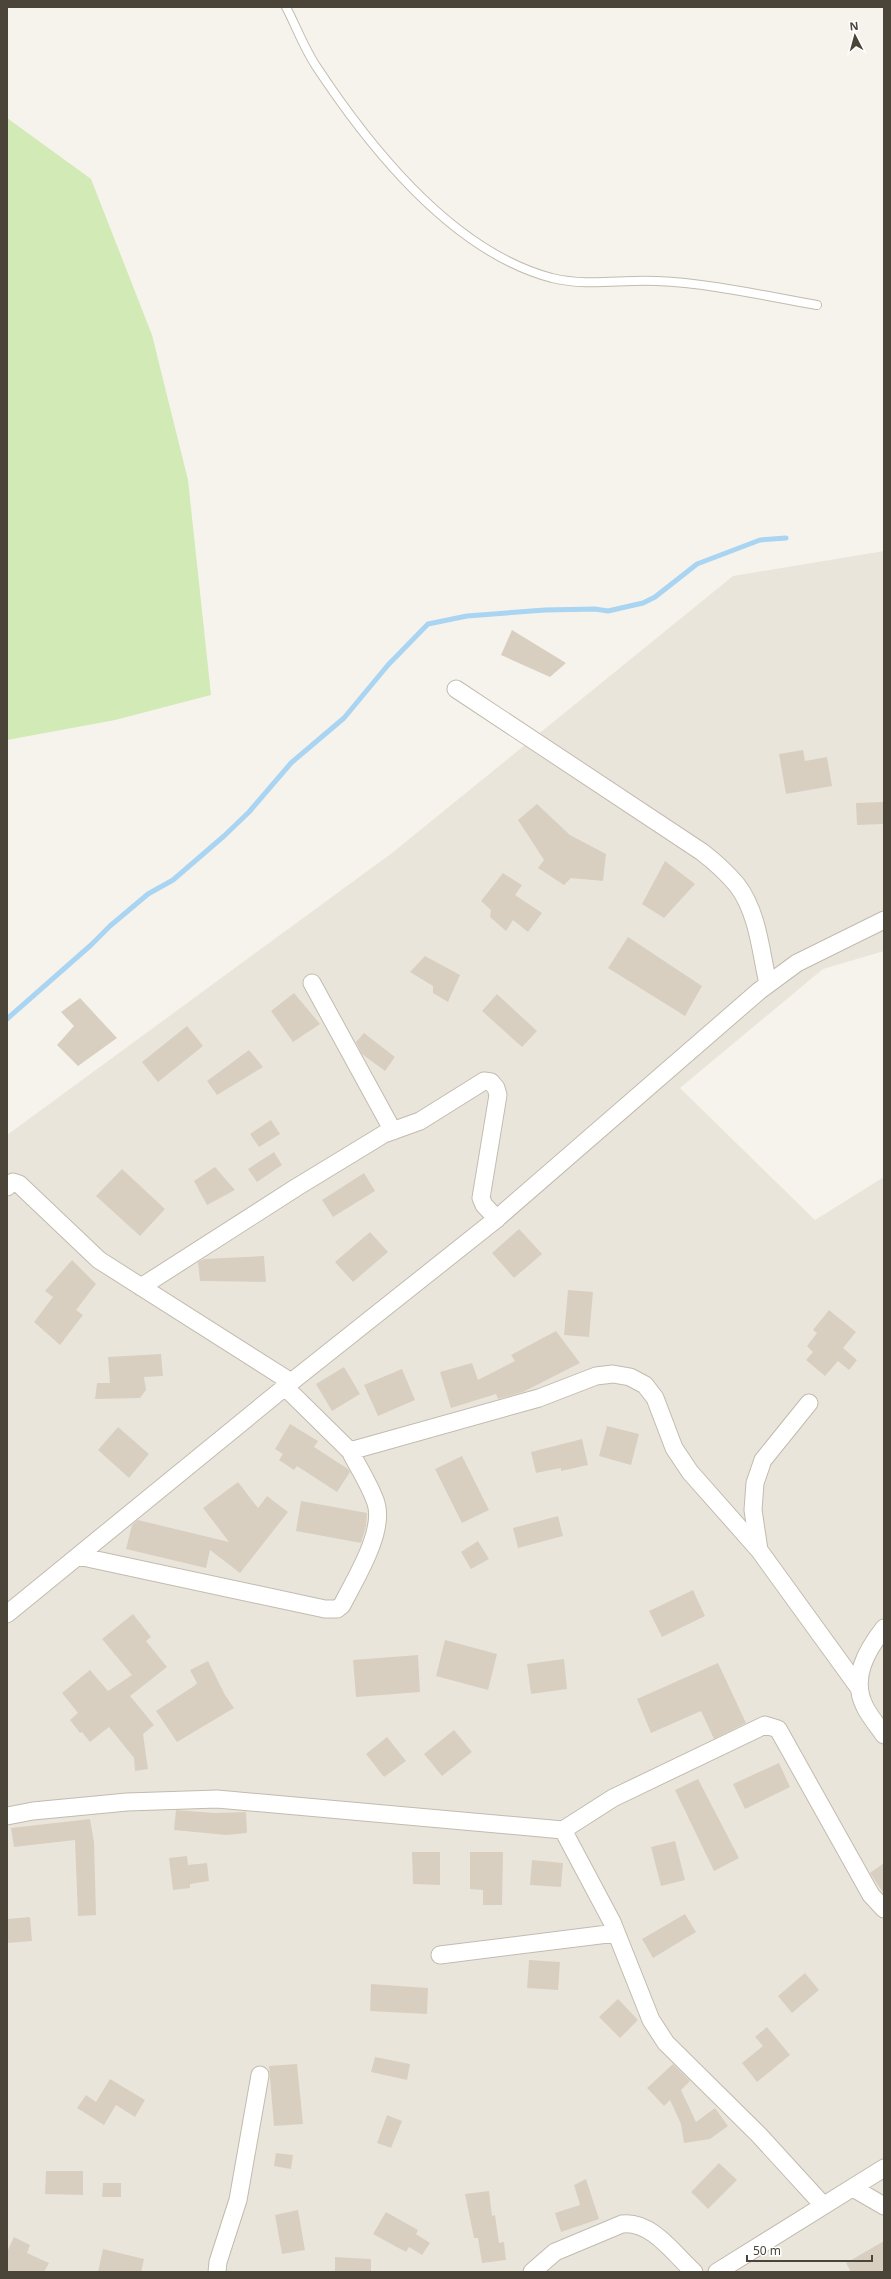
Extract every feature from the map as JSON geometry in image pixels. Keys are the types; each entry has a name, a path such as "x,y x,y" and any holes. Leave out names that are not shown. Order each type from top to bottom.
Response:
{"street":[{"path":"456,689 702,852 722,868 738,886 749,908 768,984"},
{"path":"7,1614 288,1384 497,1219 768,984 797,962 884,920"},
{"path":"312,983 393,1131"},
{"path":"141,1286 297,1186 393,1131 420,1121 475,1085 484,1081 491,1082 496,1088 498,1101 481,1198 497,1219"},
{"path":"7,1187 13,1182 18,1184 99,1260 141,1286 288,1384 350,1451 376,1502 378,1516 375,1534 342,1605 337,1609 325,1609 78,1556"},
{"path":"350,1451 539,1398 596,1376 613,1374 630,1377 645,1385 655,1398 674,1448 690,1472 759,1550 859,1688"},
{"path":"759,1550 753,1510 755,1483 763,1460 809,1403"},
{"path":"884,1628 869,1647 860,1668 859,1688 864,1706 884,1735"},
{"path":"7,1816 33,1811 127,1802 217,1800 563,1830 613,1798 765,1725 778,1729 871,1895 884,1909"},
{"path":"563,1830 616,1933 651,2020 666,2043 759,2135 823,2205"},
{"path":"440,1955 616,1933"},
{"path":"217,2272 218,2262 238,2200 260,2075"},
{"path":"717,2272 884,2168"},
{"path":"853,2188 884,2206"},
{"path":"532,2272 555,2252 601,2232 632,2222 642,2225 653,2233 694,2272"}],"lane":[{"path":"286,7 315,65 375,148 442,217 478,245 519,267 552,278 588,284 656,281 817,304"}],"shaded area":[{"path":"884,551 884,951 823,969 680,1088 815,1220 884,1177 884,2272 7,2272 7,1135 392,853 733,576"}],"green space":[{"path":"7,118 91,179 152,335 188,480 211,695 115,720 7,740"}],"building":[{"path":"512,630 566,663 550,677 501,655"},
{"path":"803,750 805,761 827,757 832,786 786,794 779,754"},
{"path":"884,802 884,824 857,825 856,803"},
{"path":"537,804 570,835 606,854 603,881 571,878 564,885 538,868 544,860 518,820"},
{"path":"665,861 695,884 664,918 642,904"},
{"path":"503,873 522,885 515,895 542,913 528,932 513,920 506,931 490,917 491,910 481,901"},
{"path":"628,937 702,986 685,1016 608,968"},
{"path":"425,956 460,975 448,1002 433,993 433,986 410,972"},
{"path":"294,993 320,1024 293,1042 271,1011"},
{"path":"497,994 537,1031 522,1047 482,1011"},
{"path":"80,998 117,1038 78,1066 57,1045 74,1026 61,1012"},
{"path":"187,1026 203,1046 158,1082 142,1062"},
{"path":"364,1033 395,1057 385,1071 362,1054 356,1042"},
{"path":"249,1050 263,1067 217,1095 207,1081"},
{"path":"271,1120 280,1134 259,1147 250,1134"},
{"path":"274,1152 282,1165 257,1182 248,1169"},
{"path":"215,1167 235,1190 207,1205 194,1181"},
{"path":"122,1169 165,1209 140,1236 96,1196"},
{"path":"364,1173 375,1191 333,1217 322,1200"},
{"path":"519,1229 542,1254 514,1278 492,1253"},
{"path":"370,1232 388,1252 353,1282 335,1262"},
{"path":"264,1256 266,1282 200,1281 198,1262 204,1259"},
{"path":"72,1260 96,1284 76,1310 83,1315 60,1345 34,1322 53,1297 45,1291"},
{"path":"568,1290 593,1292 589,1337 564,1335"},
{"path":"829,1310 856,1332 843,1348 857,1360 849,1370 838,1361 825,1376 806,1360 813,1352 807,1346 817,1333 813,1330"},
{"path":"556,1331 580,1363 523,1392 498,1399 496,1394 451,1408 440,1372 472,1363 478,1380 515,1361 511,1355"},
{"path":"161,1354 163,1376 144,1377 146,1390 140,1398 95,1399 97,1383 110,1383 108,1357"},
{"path":"344,1367 360,1394 332,1411 316,1384"},
{"path":"402,1369 415,1400 378,1416 364,1385"},
{"path":"290,1424 318,1441 314,1447 348,1469 350,1472 337,1492 297,1466 294,1470 279,1460 283,1454 275,1449"},
{"path":"607,1426 639,1434 631,1465 599,1456"},
{"path":"118,1427 149,1454 129,1478 98,1450"},
{"path":"582,1439 588,1465 561,1471 561,1468 536,1473 531,1452"},
{"path":"462,1456 489,1510 462,1523 435,1469"},
{"path":"238,1482 258,1508 267,1496 288,1512 240,1573 210,1550 206,1568 126,1549 132,1525 138,1520 229,1542 203,1508"},
{"path":"301,1501 367,1513 366,1526 361,1543 296,1531"},
{"path":"558,1516 563,1536 518,1548 513,1528"},
{"path":"478,1541 489,1559 471,1569 461,1552"},
{"path":"693,1590 705,1616 662,1637 649,1611"},
{"path":"133,1614 151,1637 146,1641 167,1667 130,1696 154,1725 143,1734 148,1769 135,1771 134,1758 109,1727 90,1742 82,1732 80,1733 70,1720 78,1713 62,1693 90,1670 108,1691 132,1675 102,1639"},
{"path":"445,1640 497,1654 488,1690 436,1676"},
{"path":"418,1655 420,1692 356,1697 353,1660"},
{"path":"564,1659 567,1689 531,1694 527,1664"},
{"path":"208,1661 225,1695 234,1708 177,1742 156,1711 194,1686 197,1683 190,1670"},
{"path":"718,1663 746,1723 714,1739 701,1711 651,1733 637,1699"},
{"path":"454,1730 472,1752 442,1776 424,1754"},
{"path":"387,1737 406,1761 384,1777 366,1754"},
{"path":"779,1763 790,1787 745,1809 733,1784"},
{"path":"698,1779 739,1858 714,1871 675,1790"},
{"path":"176,1810 214,1813 246,1812 247,1833 226,1835 174,1830"},
{"path":"90,1819 94,1842 96,1915 78,1916 75,1840 14,1847 11,1828"},
{"path":"675,1841 685,1880 661,1886 651,1847"},
{"path":"412,1852 440,1852 440,1885 413,1884"},
{"path":"470,1852 503,1852 502,1905 483,1905 483,1890 470,1889"},
{"path":"187,1856 188,1865 207,1863 209,1881 190,1884 190,1888 173,1890 169,1858"},
{"path":"532,1860 563,1863 561,1887 530,1885"},
{"path":"884,1863 884,1894 870,1873"},
{"path":"685,1914 696,1932 653,1958 642,1939"},
{"path":"30,1917 32,1941 7,1943 7,1919"},
{"path":"529,1960 560,1962 558,1990 527,1988"},
{"path":"805,1973 819,1990 792,2013 778,1996"},
{"path":"371,1984 428,1988 427,2014 370,2011"},
{"path":"618,1999 638,2020 620,2038 599,2017"},
{"path":"767,2027 790,2055 757,2082 742,2063 763,2046 755,2037"},
{"path":"375,2057 410,2064 407,2080 371,2072"},
{"path":"297,2064 303,2124 274,2126 269,2066"},
{"path":"673,2064 690,2081 681,2090 696,2122 715,2108 728,2126 710,2139 684,2143 681,2124 670,2100 664,2106 647,2088"},
{"path":"110,2079 145,2100 135,2117 116,2105 104,2125 77,2108 86,2095 96,2102"},
{"path":"387,2115 402,2121 391,2148 377,2143"},
{"path":"276,2153 293,2155 291,2169 274,2166"},
{"path":"719,2163 737,2180 708,2209 691,2192"},
{"path":"46,2171 83,2171 83,2195 45,2194"},
{"path":"586,2179 599,2219 561,2232 555,2213 580,2205 574,2185"},
{"path":"103,2183 121,2183 121,2197 102,2197"},
{"path":"489,2191 492,2216 495,2215 499,2243 504,2242 506,2260 482,2263 478,2238 474,2238 465,2194"},
{"path":"298,2210 305,2250 282,2254 275,2215"},
{"path":"386,2212 418,2230 416,2234 430,2243 422,2255 409,2247 406,2252 373,2234"},
{"path":"14,2237 30,2245 27,2253 49,2263 44,2272 7,2272 7,2252"},
{"path":"884,2241 884,2272 851,2272 846,2263"},
{"path":"103,2249 144,2259 141,2272 98,2272"},
{"path":"335,2257 371,2259 371,2272 335,2272"}],"waterway":[{"path":"7,1019 91,945 110,926 148,894 173,880 224,836 249,812 291,763 344,718 388,665 428,624 467,616 545,610 595,609 608,611 643,603 655,597 697,564 760,540 786,538"}]}
